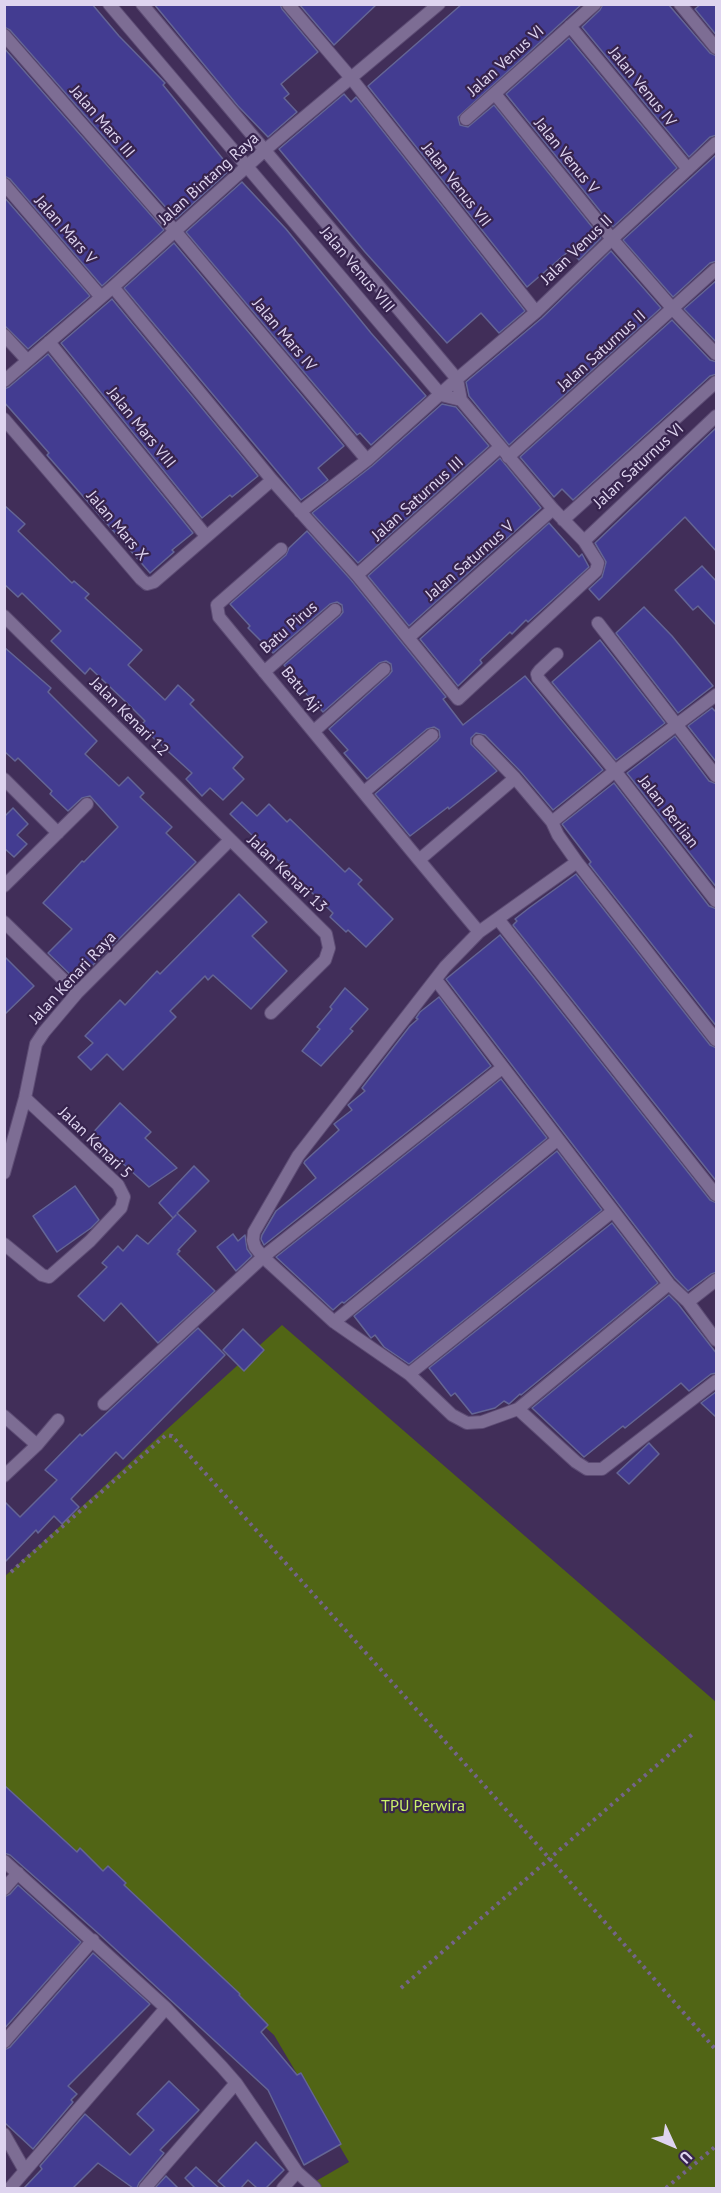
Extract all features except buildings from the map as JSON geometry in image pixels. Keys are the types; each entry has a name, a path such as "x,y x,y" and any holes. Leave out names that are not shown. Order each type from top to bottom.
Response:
{"street":[{"name":"Jalan Venus VIII","path":"110,4 441,395"},
{"name":"Jalan Venus VIII","path":"142,4 457,379"},
{"name":"Jalan Venus VII","path":"288,4 351,78 536,312"},
{"name":"Jalan Bintang Raya","path":"4,381 113,287 265,150 439,4"},
{"name":"Jalan Venus VI","path":"466,119 595,4"},
{"path":"680,4 717,48"},
{"name":"Jalan Venus IV","path":"570,26 688,169"},
{"name":"Jalan Mars III","path":"4,35 176,231"},
{"name":"Jalan Venus V","path":"495,94 612,239 673,309 717,354"},
{"name":"Jalan Venus II","path":"300,512 367,460 536,312 717,143"},
{"name":"Jalan Mars V","path":"4,184 101,297"},
{"name":"Jalan Mars IV","path":"176,231 367,460"},
{"name":"Jalan Saturnus II","path":"504,452 717,269"},
{"path":"113,287 272,480 409,637 458,699 596,571 598,563 584,541 553,509 461,400 457,379"},
{"path":"4,335 27,360"},
{"name":"Jalan Mars VIII","path":"49,342 206,536"},
{"path":"563,520 716,384"},
{"path":"441,395 461,400"},
{"name":"Jalan Saturnus VI","path":"584,541 717,416"},
{"name":"Jalan Mars X","path":"4,419 147,584 153,582 272,480"},
{"name":"Jalan Saturnus III","path":"357,575 504,452"},
{"name":"Jalan Saturnus V","path":"409,637 553,509"},
{"name":"Batu Aji","path":"281,549 217,605 219,617 479,932"},
{"name":"Batu Pirus","path":"264,672 335,610"},
{"name":"Jalan Kenari 12","path":"4,616 229,841"},
{"path":"598,624 717,776"},
{"name":"Jalan Berlian","path":"557,654 540,670 537,674 538,678 615,771 717,901"},
{"path":"314,731 384,669"},
{"path":"552,822 615,771 717,695"},
{"path":"364,792 432,735"},
{"path":"479,741 515,777 552,822 577,862 717,1040"},
{"path":"419,860 515,777"},
{"path":"4,779 58,833"},
{"path":"4,886 87,804"},
{"name":"Jalan Kenari Raya","path":"4,1173 25,1098 36,1044 77,993 229,841"},
{"name":"Jalan Kenari 13","path":"229,841 326,934 329,948 325,960 271,1013"},
{"path":"577,862 479,932 445,967 298,1156 254,1232 253,1240 255,1247 263,1257 334,1322 409,1374 452,1414 467,1423 482,1422 518,1409 669,1284"},
{"path":"498,919 717,1195"},
{"path":"4,922 77,993"},
{"path":"436,980 669,1284 688,1302 717,1340"},
{"path":"104,1404 263,1257 502,1068"},
{"name":"Jalan Kenari 5","path":"4,1244 42,1275 49,1277 90,1241 120,1208 124,1197 118,1185 25,1098"},
{"path":"334,1322 557,1140"},
{"path":"409,1374 613,1211"},
{"path":"688,1302 717,1280"},
{"path":"518,1409 576,1462 587,1469 602,1469 717,1381"},
{"path":"4,1416 37,1445"},
{"path":"4,1476 37,1445 58,1420"},
{"path":"4,1861 166,2008 236,2083 297,2172 315,2188"},
{"path":"4,1889 18,1872"},
{"path":"4,2042 93,1940"},
{"path":"10,2188 166,2008"},
{"path":"145,2188 236,2083"},
{"path":"4,2134 25,2171"},
{"path":"282,2188 297,2172"}],"path":[{"path":"11,1572 169,1435 550,1859 717,2050"},
{"path":"401,1988 695,1732"},
{"path":"666,2188 717,2145"}],"green space":[{"name":"TPU Perwira","path":"282,1325 716,1702 716,2188 304,2188 349,2162 274,2035 5,1795 4,1577"}]}
